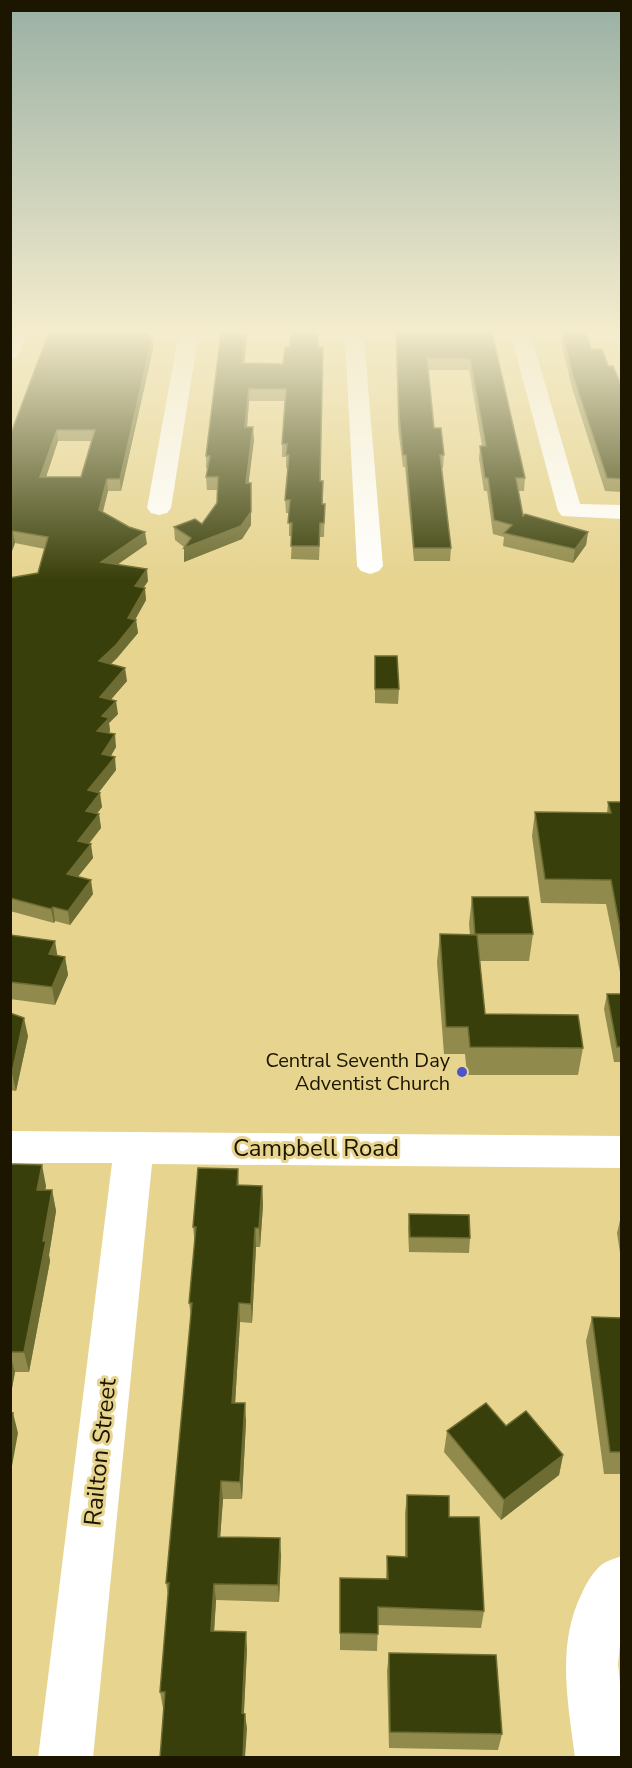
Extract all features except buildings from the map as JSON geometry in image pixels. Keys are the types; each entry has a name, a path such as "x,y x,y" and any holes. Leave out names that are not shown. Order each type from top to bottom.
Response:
{"street":[{"path":"159,508 175,415"},
{"path":"359,415 369,566"},
{"path":"543,415 570,511 621,512"},
{"name":"Campbell Road","path":"10,1147 621,1152"},
{"name":"Railton Street","path":"65,1758 134,1147"},
{"path":"603,1758 591,1662 596,1616 616,1585"}],"place":[{"name":"Central Seventh Day Adventist Church","path":"462,1072"}]}
